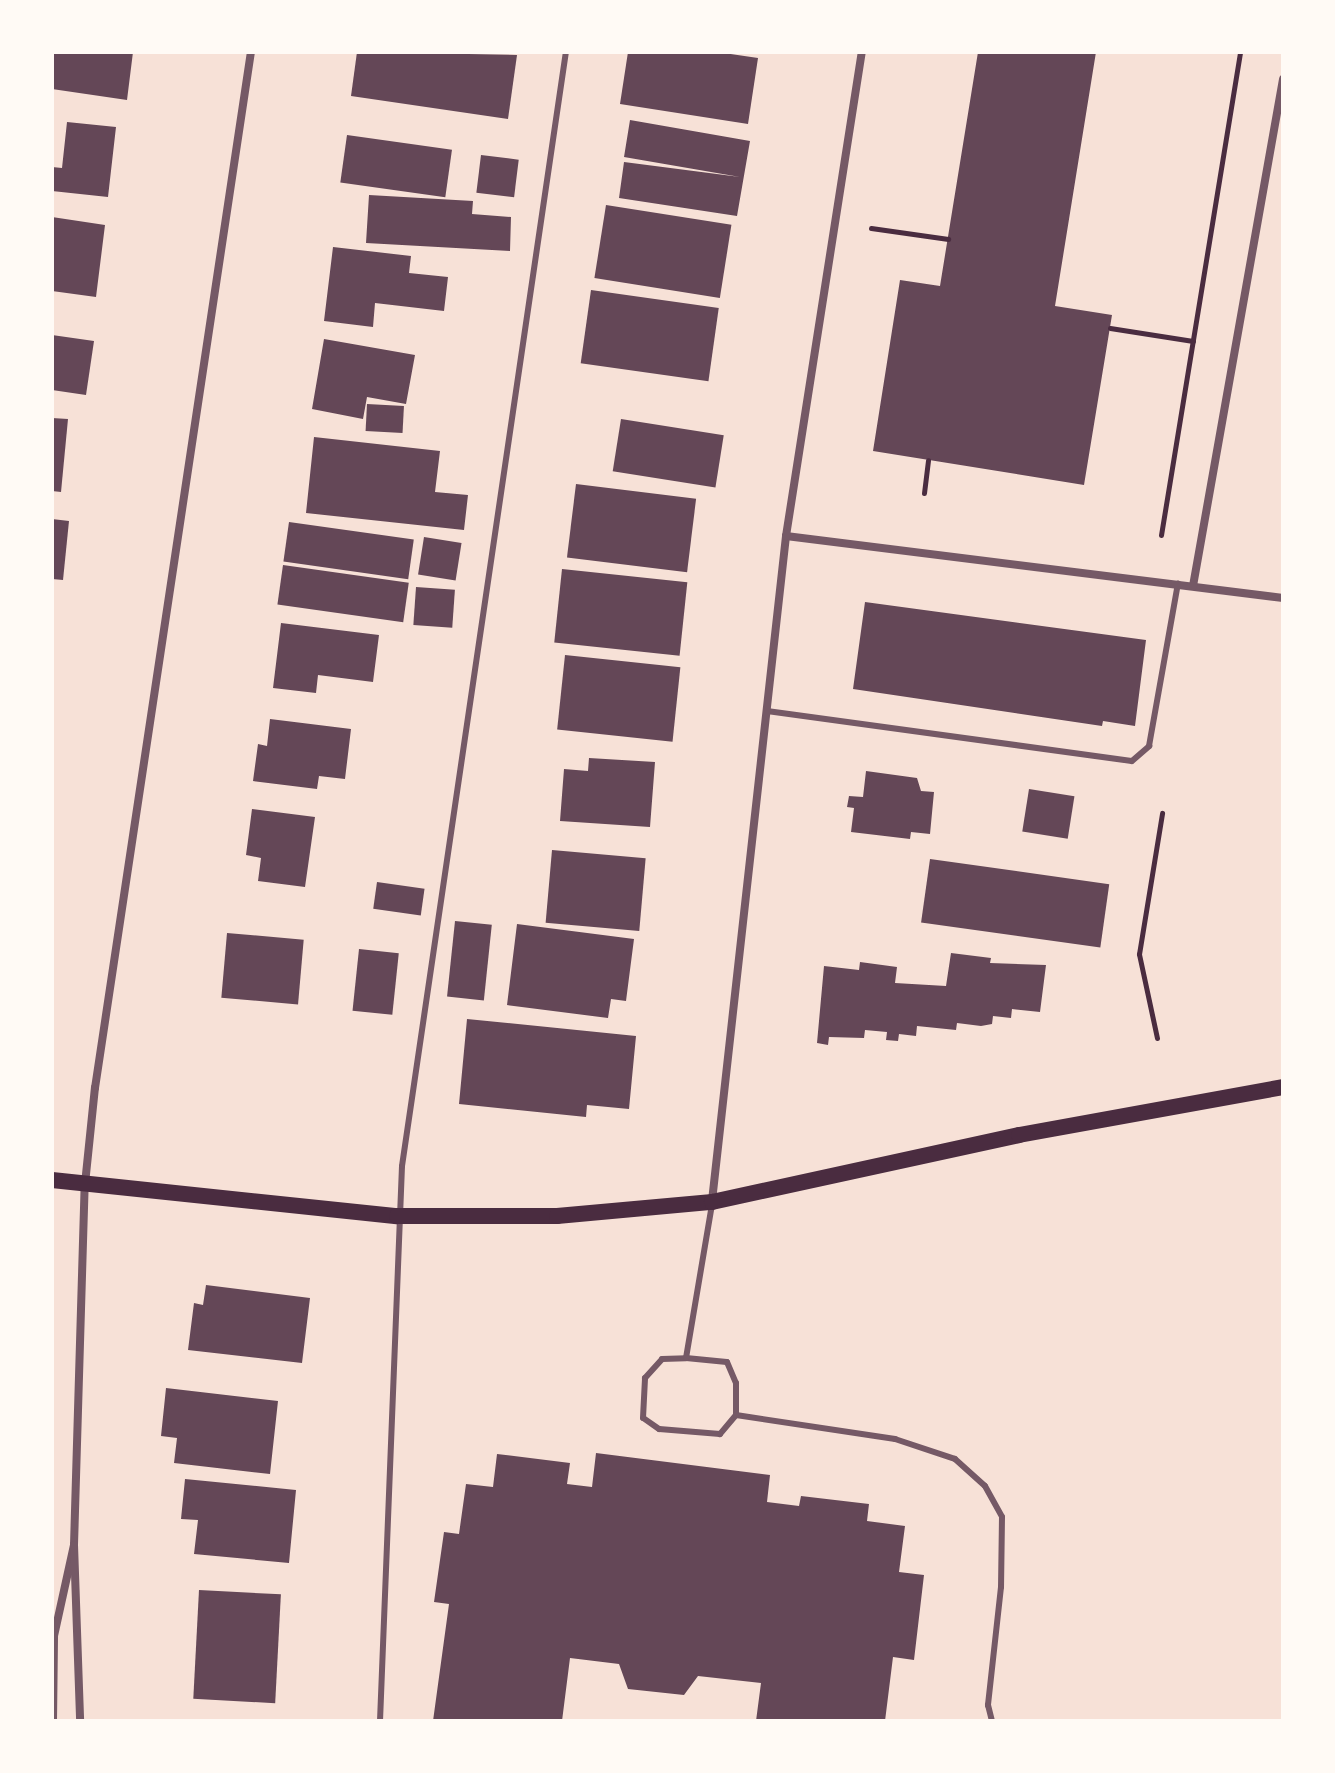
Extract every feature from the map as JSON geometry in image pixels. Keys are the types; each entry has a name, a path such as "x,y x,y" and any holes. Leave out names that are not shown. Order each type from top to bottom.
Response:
{"main road":[{"path":"52,1180 397,1216 557,1216 712,1202 1019,1135 1283,1087"}],"street":[{"path":"80,1721 74,1545 85,1184 135,817 251,52"},
{"path":"712,1202 786,536 862,52"},
{"path":"1193,586 1283,79"},
{"path":"786,536 1283,598"},
{"path":"53,1721 54,1636 74,1545"}],"lane":[{"path":"380,1721 397,1216 566,52"},
{"path":"767,711 1132,761 1149,746 1178,584"},
{"path":"686,1358 712,1202"},
{"path":"662,1359 727,1362 736,1383 736,1415 720,1434 659,1429 643,1418 645,1378 662,1359"},
{"path":"736,1415 895,1439 955,1459 985,1486 1002,1517 1001,1587 988,1705 992,1721"}],"path":[{"path":"1161,535 1240,52"},
{"path":"871,228 948,239"},
{"path":"1110,328 1193,341"},
{"path":"924,493 928,460"},
{"path":"1157,1038 1139,954 1162,813"}],"building":[{"path":"52,52 133,52 127,100 52,89"},
{"path":"357,52 517,55 508,119 351,96"},
{"path":"628,52 717,52 758,58 748,124 620,104"},
{"path":"978,52 1096,52 1055,306 1112,315 1084,485 873,451 900,280 940,286"},
{"path":"630,120 750,141 737,216 619,198 624,162 740,177 624,157"},
{"path":"67,122 116,127 108,197 52,191 52,167 62,168"},
{"path":"347,135 452,150 445,197 340,183"},
{"path":"481,155 519,160 514,197 476,193"},
{"path":"369,195 473,201 472,214 511,217 510,251 366,243"},
{"path":"606,205 731,225 720,298 594,278"},
{"path":"52,217 105,225 96,297 52,291"},
{"path":"333,247 411,256 409,273 448,277 444,311 375,303 373,327 324,321"},
{"path":"591,290 719,308 708,381 581,363"},
{"path":"52,335 94,341 86,395 52,390"},
{"path":"324,339 415,355 406,404 367,397 363,419 312,409"},
{"path":"367,404 404,406 403,433 366,431"},
{"path":"52,418 68,419 61,492 52,491"},
{"path":"621,419 724,435 715,488 613,471"},
{"path":"314,437 440,451 435,492 468,495 464,530 306,513"},
{"path":"576,484 696,499 687,572 567,557"},
{"path":"52,519 69,521 63,580 52,579"},
{"path":"289,522 414,540 408,579 283,562"},
{"path":"424,537 462,543 456,580 418,575"},
{"path":"283,565 409,583 403,622 277,605"},
{"path":"562,569 687,582 680,656 554,643"},
{"path":"416,587 455,590 452,628 413,625"},
{"path":"865,602 1146,640 1135,726 1103,721 1102,726 853,689"},
{"path":"281,623 379,635 373,682 318,675 316,693 273,688"},
{"path":"565,655 680,667 673,742 557,730"},
{"path":"270,719 351,729 345,779 319,776 317,789 253,781 258,744 267,746"},
{"path":"589,758 655,762 650,827 560,821 564,769 588,771"},
{"path":"866,771 917,778 921,791 934,792 930,834 911,832 910,839 851,832 854,808 847,807 849,796 863,797"},
{"path":"1029,789 1074,796 1068,839 1022,831"},
{"path":"252,809 315,817 305,887 258,881 261,858 246,855"},
{"path":"552,850 646,858 639,931 546,923"},
{"path":"930,859 1109,884 1100,948 921,922"},
{"path":"377,882 425,889 421,915 373,909"},
{"path":"455,921 492,925 484,1000 447,997"},
{"path":"517,924 634,939 626,1001 611,999 608,1018 507,1005"},
{"path":"227,933 304,940 298,1004 221,998"},
{"path":"359,949 399,953 392,1015 353,1011"},
{"path":"951,953 991,958 990,963 1046,965 1040,1012 1012,1009 1011,1018 993,1016 992,1024 981,1026 957,1023 956,1030 917,1026 916,1036 899,1034 898,1041 886,1040 887,1032 865,1030 864,1038 829,1037 828,1045 817,1043 824,966 859,970 860,962 897,967 895,983 946,986"},
{"path":"467,1019 636,1036 629,1109 587,1105 586,1117 459,1104"},
{"path":"206,1285 310,1298 302,1363 188,1350 194,1303 203,1305"},
{"path":"166,1388 278,1401 270,1474 174,1463 177,1438 161,1436"},
{"path":"596,1453 770,1475 767,1502 799,1506 801,1496 869,1504 867,1521 905,1526 899,1572 924,1575 914,1660 893,1657 885,1721 756,1721 761,1683 698,1676 684,1695 628,1689 619,1664 570,1658 562,1721 433,1721 449,1604 434,1602 444,1532 459,1534 466,1484 493,1487 497,1454 570,1463 567,1484 592,1487"},
{"path":"185,1479 296,1490 289,1563 194,1554 198,1520 181,1519"},
{"path":"199,1590 281,1594 275,1703 193,1699"}]}
